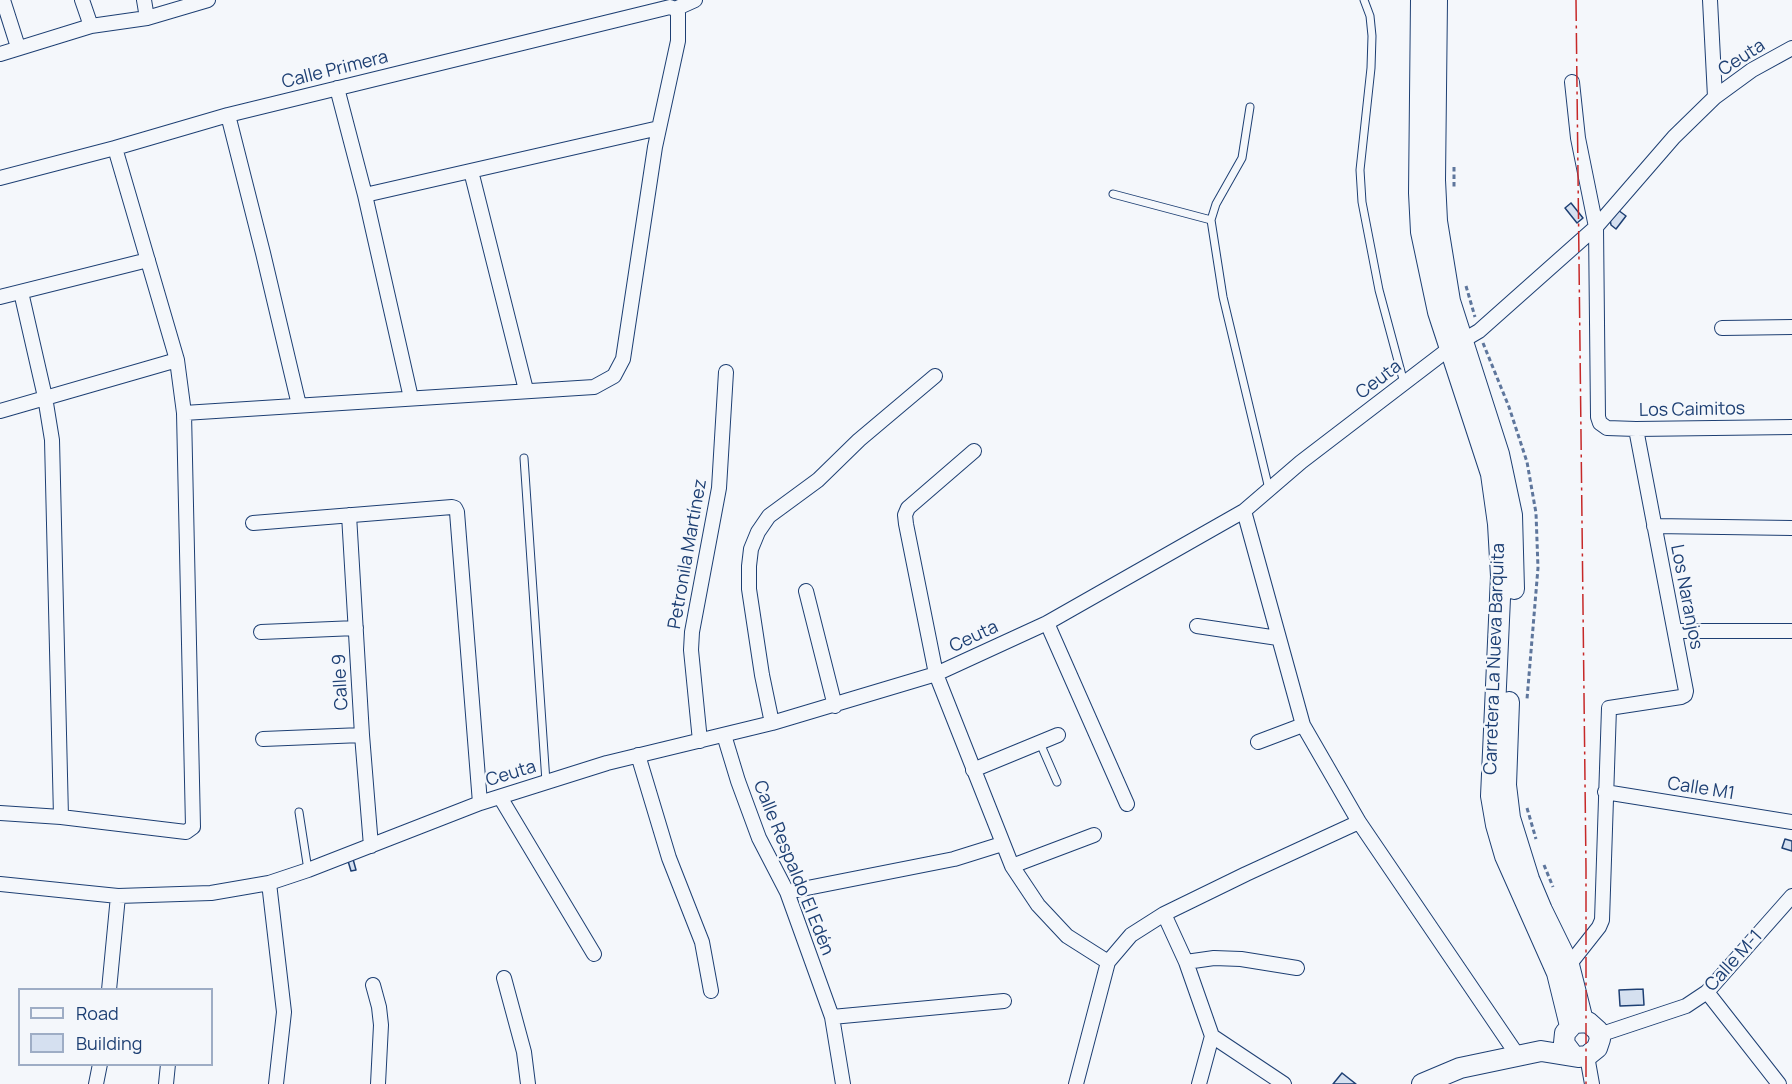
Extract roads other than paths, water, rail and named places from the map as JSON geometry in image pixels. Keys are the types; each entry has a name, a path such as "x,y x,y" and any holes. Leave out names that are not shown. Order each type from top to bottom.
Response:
{"street":[{"path":"3,0 18,47"},
{"path":"82,0 91,26"},
{"path":"144,0 147,18"},
{"path":"0,54 91,26 147,18 208,0"},
{"name":"Calle Primera","path":"0,178 228,115 337,88 670,7 676,11 695,0"},
{"name":"Carretera La Nueva Barquita","path":"1421,0 1419,193 1421,232 1436,303 1464,339 1491,474 1498,524 1502,576 1491,796 1505,856 1557,973 1574,1025"},
{"name":"Carretera La Nueva Barquita","path":"1437,0 1435,180 1437,221 1450,301 1499,454 1512,515 1515,576 1508,719 1507,801 1529,879 1569,965 1574,1025"},
{"path":"1710,0 1715,97"},
{"path":"184,413 594,387 614,376 623,358 659,128 678,41 676,11"},
{"name":"Ceuta","path":"0,884 118,896 211,892 269,883 371,846 480,802 638,755 835,706 936,674 1047,623 1245,511 1301,462 1464,339 1596,227 1674,137 1715,97 1752,70 1792,48"},
{"path":"1572,82 1578,138 1596,227"},
{"path":"337,88 365,195 411,398"},
{"path":"228,115 299,405"},
{"path":"365,195 659,128"},
{"path":"0,813 60,817 186,832 193,827 184,413 177,360 115,148"},
{"path":"471,171 526,390"},
{"name":"Los Caimitos","path":"1596,227 1598,417 1600,423 1607,428 1636,429 1792,426"},
{"path":"0,297 148,260"},
{"path":"21,292 45,397 52,440 60,817"},
{"path":"1722,328 1792,327"},
{"path":"0,411 177,360"},
{"name":"Petronila Martínez","path":"700,741 691,650 692,632 719,488 726,372"},
{"path":"772,723 749,589 751,549 758,532 769,516 818,480 859,440 935,376"},
{"name":"Los Naranjos","path":"1605,792 1609,708 1685,695 1636,429"},
{"path":"974,451 908,508 906,515 936,674 1012,866 1038,905 1066,936 1108,962"},
{"path":"253,522 452,507 457,512 480,802"},
{"path":"1245,511 1303,725 1359,822 1518,1056"},
{"name":"Calle 9","path":"349,515 371,846"},
{"path":"1654,526 1792,528"},
{"path":"806,591 835,706"},
{"path":"1047,623 1127,804"},
{"path":"1197,626 1278,638"},
{"path":"261,632 356,628"},
{"path":"1675,631 1792,631"},
{"path":"1258,742 1303,725"},
{"path":"263,739 362,735"},
{"name":"Calle Respaldo El Edén","path":"724,735 759,838 787,892 832,1017 843,1084"},
{"path":"973,770 1058,735"},
{"path":"638,755 669,858 702,942 711,991"},
{"path":"1569,965 1602,920 1605,792"},
{"name":"Calle M1","path":"1605,792 1792,822"},
{"path":"500,797 594,954"},
{"path":"1077,1084 1108,962 1131,935 1164,914 1359,822"},
{"path":"1012,866 1094,835"},
{"path":"787,892 954,859 1002,844"},
{"path":"269,883 284,1012 276,1084"},
{"path":"109,988 118,896"},
{"name":"Calle M-1","path":"1599,1035 1686,1006 1707,992 1792,896"},
{"path":"1164,914 1186,962 1212,1036 1199,1084"},
{"path":"1186,962 1214,958 1240,959 1297,968"},
{"path":"504,978 524,1052 528,1084"},
{"path":"373,985 381,1025 378,1084"},
{"path":"1707,992 1779,1084"},
{"path":"832,1017 1004,1001"},
{"path":"1574,1025 1564,1043 1580,1056 1592,1084"},
{"path":"1422,1084 1460,1068 1541,1051 1580,1056 1597,1048 1599,1035 1592,1025 1574,1025 1541,1051"},
{"path":"1212,1036 1284,1084"},
{"path":"96,1084 100,1066"},
{"path":"165,1084 168,1066"}],"lane":[{"path":"1364,0 1370,16 1372,36 1371,68 1360,170 1362,202 1379,290 1404,383"},
{"path":"1250,107 1242,158 1216,204 1211,220 1223,297 1269,489"},
{"path":"1113,194 1211,220"},
{"path":"524,458 546,782"},
{"path":"1040,743 1057,782"},
{"path":"299,812 308,870"}]}
